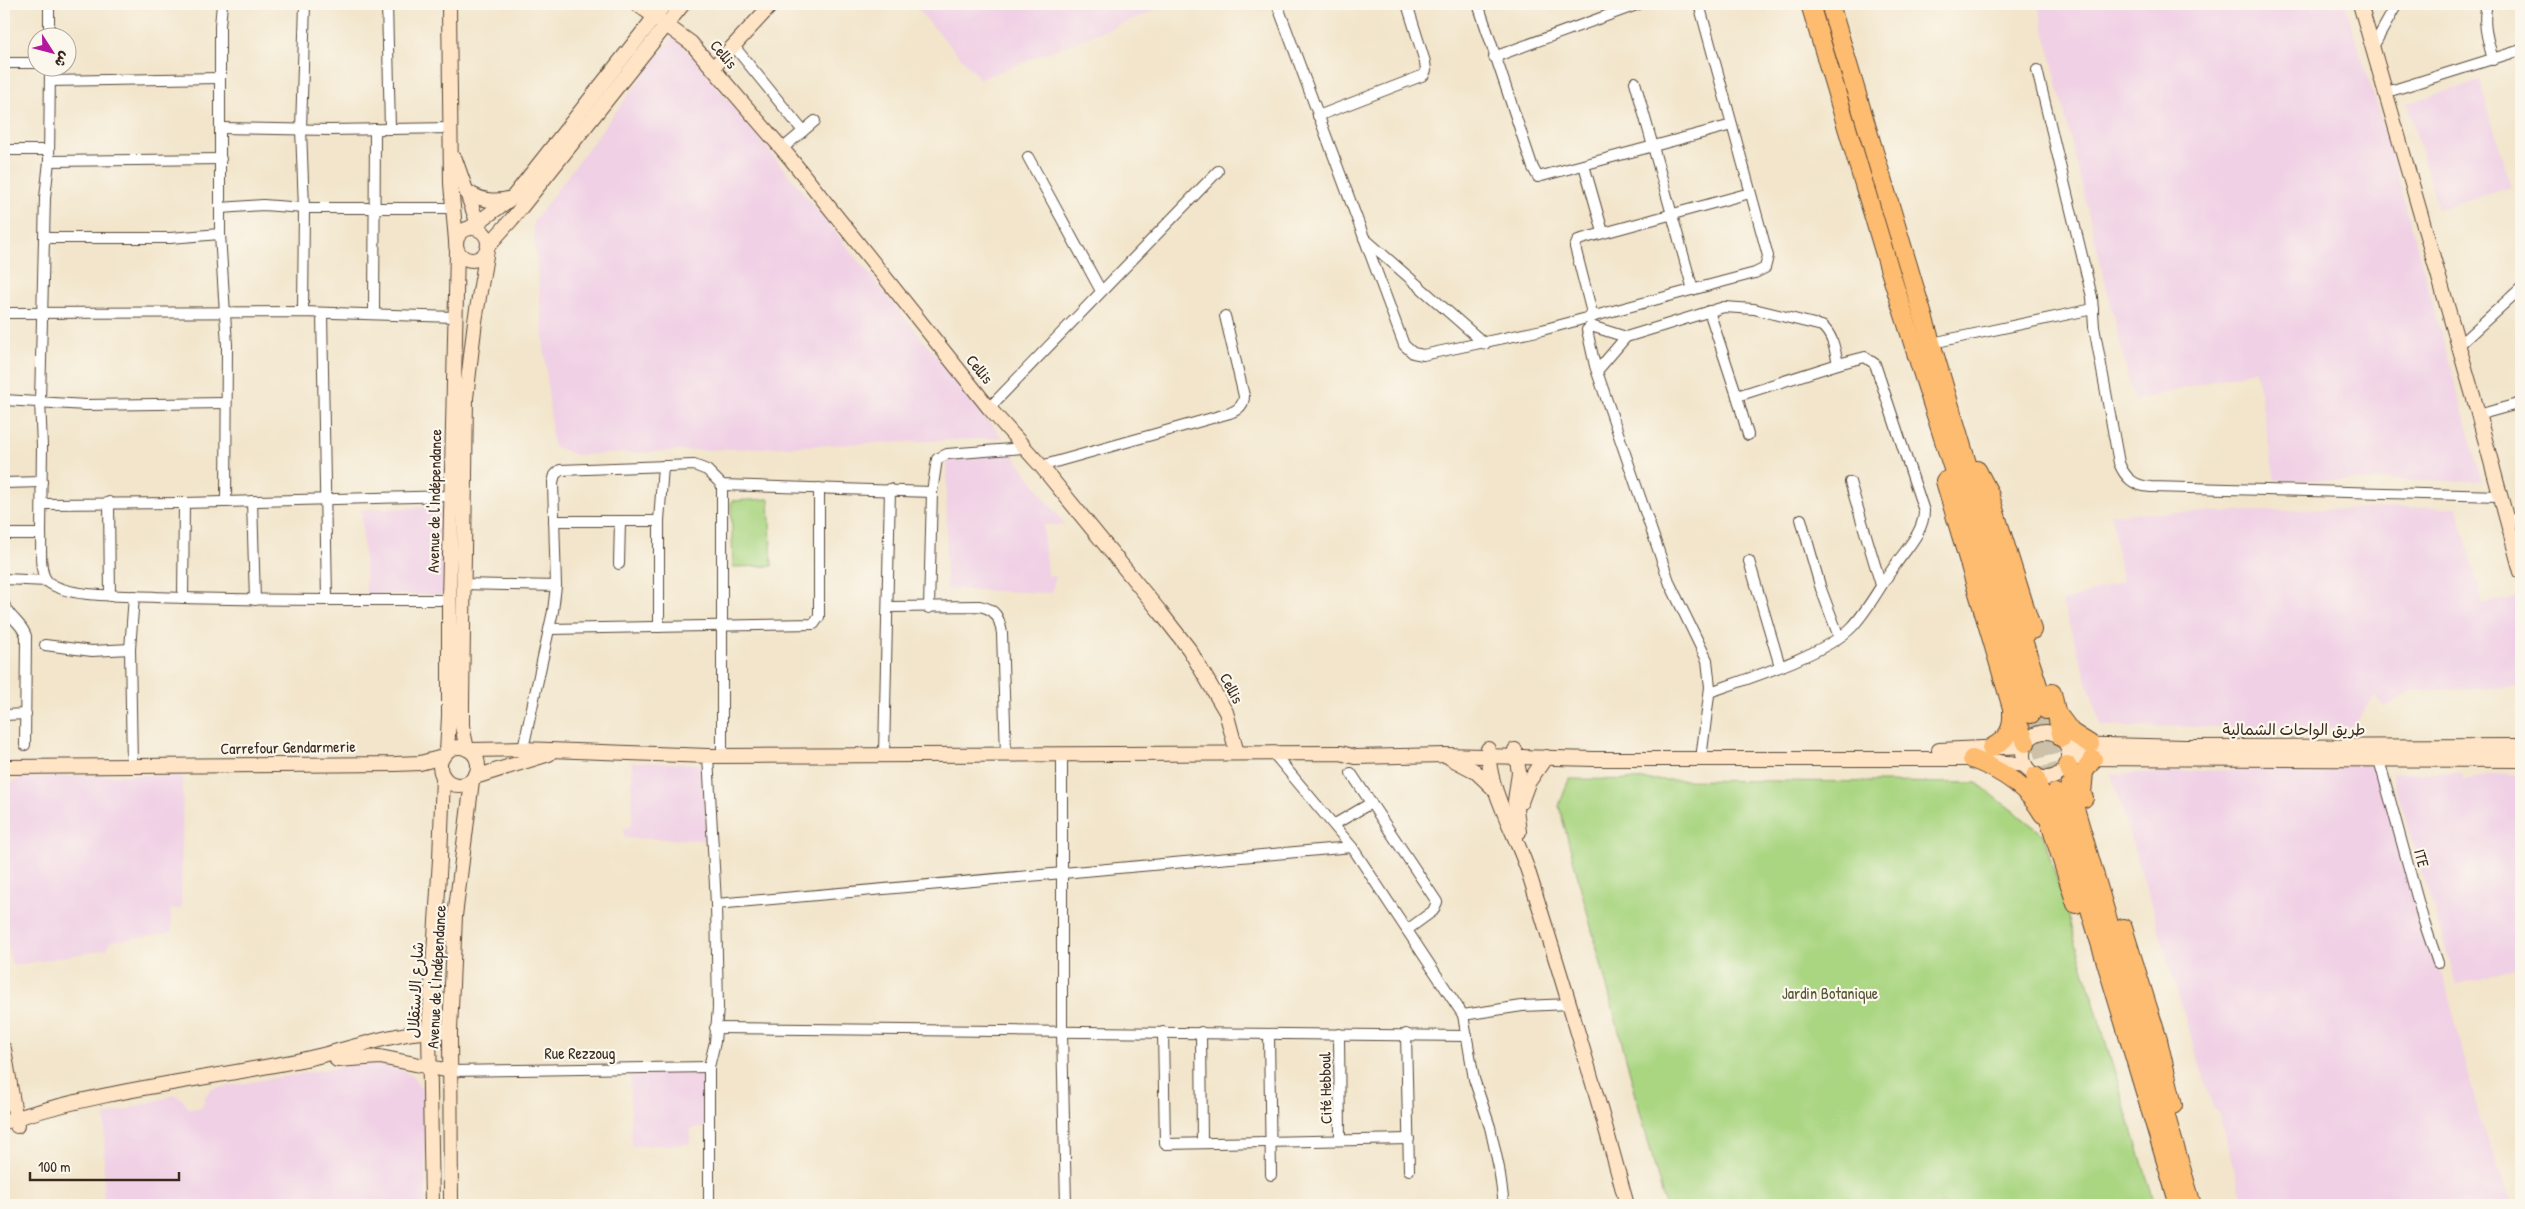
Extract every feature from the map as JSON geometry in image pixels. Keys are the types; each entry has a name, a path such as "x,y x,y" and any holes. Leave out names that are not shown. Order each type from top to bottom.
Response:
{"highway":[{"path":"1810,4 1934,407 2044,712 2064,741"},
{"path":"1830,4 1989,537 2044,712 2071,732 2091,751 2084,772 2069,792"},
{"path":"1934,407 1933,421 1942,470 2012,708 2025,744"},
{"path":"1991,748 2004,741 2008,736 2013,725 2012,708"},
{"path":"1972,759 1992,767 2023,789 2052,830"},
{"path":"2068,762 2069,792 2149,1105 2179,1205"},
{"path":"2030,770 2052,830 2121,1048 2136,1084 2149,1105"},
{"path":"2069,792 2192,1205"}],"main road":[{"name":"Avenue de l'Indépendance","path":"445,754 449,716 449,600 453,496 454,317 457,246 453,208 449,4"},
{"name":"Cellis","path":"637,4 691,43 713,68 782,149 989,408 1041,466 1189,649 1226,712 1237,753"},
{"path":"664,4 513,197 476,227 461,232 457,246 464,258 475,260 480,258 684,4"},
{"path":"713,68 772,4"},
{"path":"2360,4 2374,45 2478,415 2506,522 2521,567"},
{"name":"Avenue de l'Indépendance","path":"452,146 476,227"},
{"path":"466,192 484,200 503,200 513,197"},
{"path":"476,227 486,237 488,248"},
{"name":"Avenue de l'Indépendance","path":"468,750 462,726 462,584 466,398 475,321 488,248"},
{"path":"2030,770 2023,755 2025,744 2030,738 2043,732 2056,734 2064,741 2068,762"},
{"name":"طريق الواحات الشمالية","path":"2064,741 2091,751 2379,760 2521,760"},
{"path":"1516,754 1991,748 2025,744"},
{"name":"طريق الواحات الشمالية","path":"2091,751 2186,747 2521,746"},
{"name":"Carrefour Gendarmerie","path":"4,767 420,763 457,748 468,750 524,749 556,752"},
{"path":"420,763 442,774 456,786 556,752 715,756 1274,754 1341,753 1354,749 1488,752 1546,758 1972,759 2030,770 2053,777 2068,762 2091,751"},
{"path":"468,750 477,760 478,766 474,779"},
{"path":"1341,753 1355,757 1488,752"},
{"path":"1488,752 1496,792 1521,850 1571,1004 1627,1205"},
{"path":"442,774 445,754"},
{"path":"1516,754 1519,777 1515,801 1521,850"},
{"path":"1445,755 1475,771 1496,792"},
{"path":"1516,814 1528,783 1546,758"},
{"name":"شارع الاستقلال","path":"432,1205 432,1092 429,1031 440,859 442,774"},
{"name":"Avenue de l'Indépendance","path":"451,1205 450,1031 455,916 474,779"},
{"path":"4,1129 12,1122 64,1104 300,1060 403,1035 429,1031 450,1031"},
{"path":"4,1049 12,1122"},
{"path":"12,1122 350,1058 391,1058 430,1069 450,1071"},
{"path":"391,1058 415,1072 432,1092"},
{"path":"432,1161 451,1161"}],"street":[{"path":"49,4 49,28"},
{"path":"222,4 219,78 220,234 227,345 225,403 226,502"},
{"path":"303,312 304,208 301,129 305,4"},
{"path":"388,4 390,128"},
{"path":"1277,4 1363,237 1408,350 1423,355 1485,344 1593,317 1755,273 1762,270 1767,264 1768,256 1700,4"},
{"path":"1318,116 1424,75 1426,70 1425,62 1407,4"},
{"path":"1478,4 1535,174 1541,177 1732,125"},
{"path":"1494,56 1639,4"},
{"path":"2374,45 2397,4"},
{"path":"2487,4 2484,16 2485,31 2494,60"},
{"path":"733,45 803,131"},
{"path":"2387,92 2521,50"},
{"path":"4,63 28,63"},
{"path":"2037,70 2092,297 2094,327 2119,463 2122,471 2134,483 2142,486 2182,488 2500,496"},
{"path":"219,78 50,81 40,401 43,573 47,580 58,587 110,596 255,600 449,600"},
{"path":"1635,82 1692,290"},
{"path":"782,149 815,121"},
{"path":"220,128 452,128"},
{"path":"374,129 374,314"},
{"path":"4,150 49,155 221,159"},
{"path":"1028,157 1101,291"},
{"path":"1584,165 1604,232"},
{"path":"989,408 1218,171"},
{"path":"1593,317 1575,247 1578,240 1750,192"},
{"path":"221,208 263,205 304,208 453,208"},
{"path":"46,238 170,238 220,234"},
{"path":"1363,237 1485,344"},
{"path":"2458,346 2521,288"},
{"path":"1597,371 1626,337 1724,307 1754,309 1822,326 1828,330 1832,339 1838,364"},
{"path":"1932,343 2093,310"},
{"path":"1709,311 1748,435"},
{"path":"4,313 303,312 454,317"},
{"path":"322,313 323,432 327,498 327,600"},
{"path":"1041,466 1230,413 1238,409 1243,404 1244,396 1225,316"},
{"path":"1626,337 1591,326 1588,328 1588,343 1670,584 1707,660 1710,692 1702,751"},
{"path":"1710,692 1780,666 1839,637 1852,627 1919,530 1924,511 1875,364 1872,360 1865,357 1838,364 1737,396"},
{"path":"4,400 86,405 225,403"},
{"path":"2478,415 2521,403"},
{"path":"929,608 932,492 937,459 940,456 1024,448"},
{"path":"524,749 551,629 556,586 553,482 560,470 664,466 701,467 722,485 890,489 932,492"},
{"path":"660,627 659,521 664,466"},
{"path":"4,483 42,482"},
{"path":"1850,482 1881,585"},
{"path":"710,1205 709,1067 718,1008 715,756 721,625 722,485"},
{"path":"551,629 721,625 811,626 818,621 819,488"},
{"path":"884,754 889,607 890,489"},
{"path":"43,504 109,502 184,503 453,496"},
{"path":"252,501 255,600"},
{"path":"109,502 110,596"},
{"path":"183,598 184,503"},
{"path":"2506,522 2521,517"},
{"path":"1801,519 1821,589 1839,637"},
{"path":"554,521 659,521"},
{"path":"619,564 620,521"},
{"path":"4,534 41,534"},
{"path":"1748,561 1780,666"},
{"path":"4,579 47,580"},
{"path":"462,584 556,586"},
{"path":"132,765 130,649 134,596"},
{"path":"4,604 7,613 24,629 26,636 25,745"},
{"path":"889,607 979,606 993,610 997,615 1002,633 1006,754"},
{"path":"45,645 92,651 130,649"},
{"path":"4,715 26,714"},
{"path":"1062,754 1062,1032 1066,1205"},
{"path":"1274,754 1335,824 1352,847 1463,1015 1474,1079 1490,1127 1499,1168 1504,1205"},
{"name":"ITE","path":"2379,760 2423,919 2438,963"},
{"path":"1351,773 1437,902 1433,911 1407,930"},
{"path":"1335,824 1371,802"},
{"path":"716,904 1352,847"},
{"path":"1463,1015 1522,1006 1571,1004"},
{"path":"715,1028 1466,1036"},
{"path":"1163,1032 1165,1144 1408,1139"},
{"path":"1200,1032 1202,1143"},
{"name":"Cité Hebboul","path":"1339,1034 1340,1140"},
{"path":"1406,1034 1409,1170"},
{"path":"1269,1035 1271,1175"},
{"name":"Rue Rezzoug","path":"450,1071 709,1067"}],"shaded area":[{"path":"913,4 1172,4 980,79"},
{"path":"2038,4 2345,4 2387,138 2482,481 2275,480 2256,370 2134,401"},
{"path":"674,34 1003,438 576,455 553,446 533,222"},
{"path":"2480,81 2511,187 2438,209 2407,103"},
{"path":"1011,452 1065,525 1043,525 1047,575 1055,577 1052,593 946,589 947,457"},
{"path":"444,507 445,595 366,594 361,509"},
{"path":"2457,507 2483,604 2520,596 2520,687 2410,691 2385,708 2374,696 2352,728 2101,726 2062,602 2122,581 2111,514"},
{"path":"632,762 705,764 706,840 625,838 623,829 632,825"},
{"path":"2376,765 2445,982 2480,1119 2512,1205 2244,1205 2219,1115 2213,1108 2111,774"},
{"path":"2391,772 2462,773 2464,780 2491,774 2521,775 2521,965 2457,985"},
{"path":"183,774 181,909 170,909 173,932 109,942 108,949 12,966 4,928 4,786 24,777"},
{"path":"382,1060 410,1074 426,1094 426,1205 103,1205 105,1116 175,1095 183,1100 189,1109 202,1108 205,1097 211,1089"},
{"path":"630,1070 706,1071 704,1128 691,1128 690,1144 631,1146"}],"green space":[{"path":"769,499 772,566 733,567 731,501"},
{"name":"Jardin Botanique","path":"1569,779 1977,783 2043,834 2155,1205 1665,1205 1559,806"}],"tunnel":[{"path":"2046,710 2067,781"},
{"path":"2031,714 2055,793"}]}
